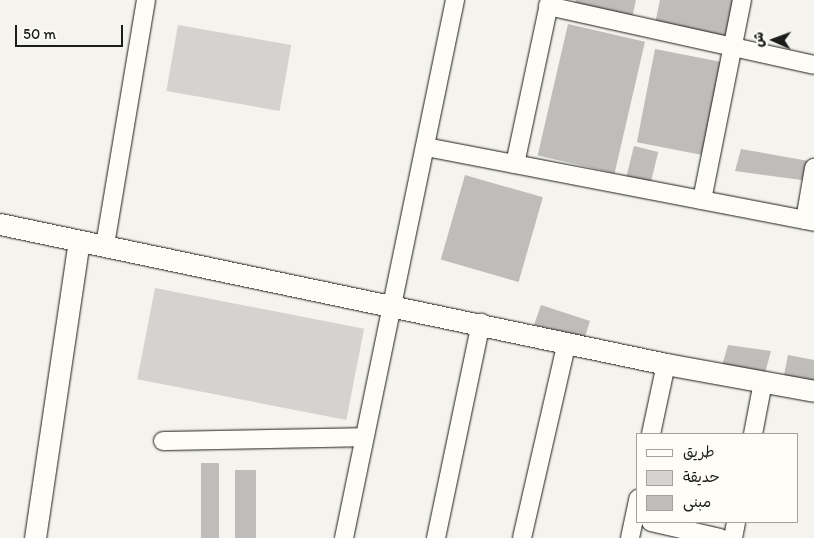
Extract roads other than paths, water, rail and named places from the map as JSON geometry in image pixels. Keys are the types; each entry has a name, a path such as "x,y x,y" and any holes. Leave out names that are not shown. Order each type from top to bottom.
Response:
{"street":[{"path":"105,246 146,0"},
{"path":"344,538 455,0"},
{"path":"702,200 742,0"},
{"path":"516,164 549,3 731,48 814,65"},
{"path":"426,147 809,221 814,168"},
{"path":"0,224 666,364 814,391"},
{"path":"35,538 79,241"},
{"path":"436,538 481,324"},
{"path":"522,538 567,342"},
{"path":"651,433 666,364"},
{"path":"753,433 763,382"},
{"path":"163,441 364,437"},
{"path":"630,538 639,523"},
{"path":"658,523 720,538"},
{"path":"733,538 736,523"}]}
